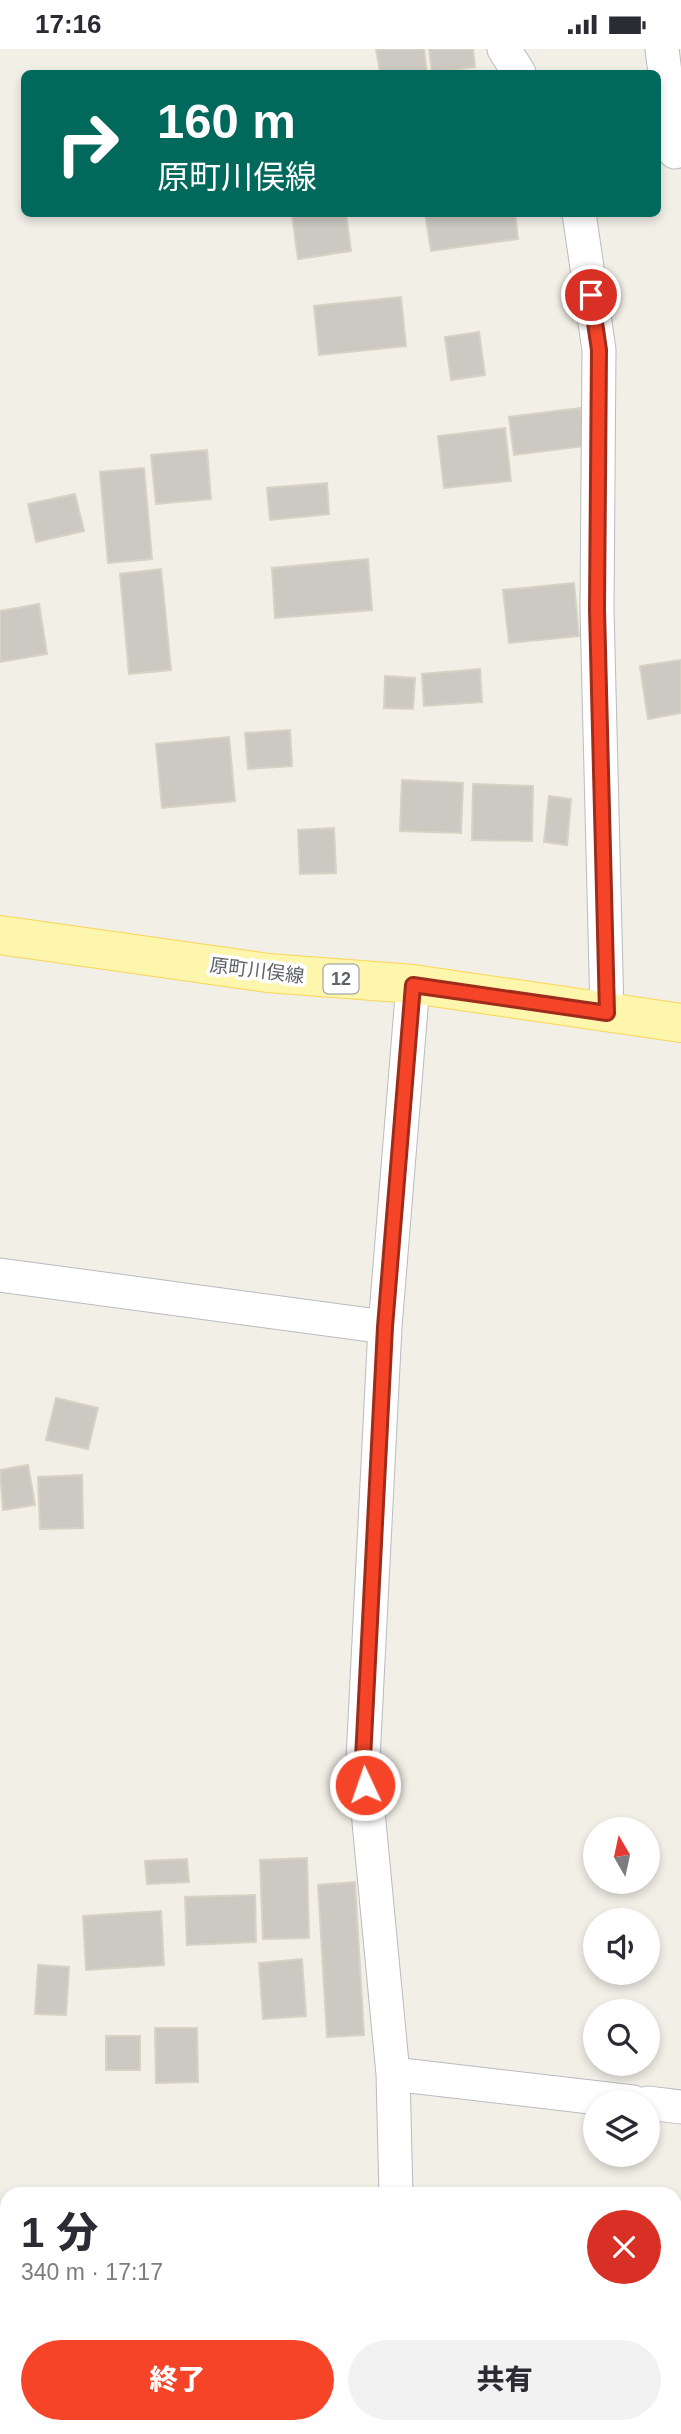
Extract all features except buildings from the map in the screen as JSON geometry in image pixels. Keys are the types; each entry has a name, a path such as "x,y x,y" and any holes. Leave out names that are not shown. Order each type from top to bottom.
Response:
{"main road":[{"name":"原町川俣線","path":"0,935 268,973 413,985 681,1023"}],"street":[{"path":"505,49 517,70"},
{"path":"662,49 671,153"},
{"path":"580,217 599,350 597,609 607,1013"},
{"path":"396,2187 393,2074 363,1759 385,1327 413,985"},
{"path":"0,1275 385,1327"},
{"path":"393,2074 583,2096"},
{"path":"660,2104 681,2107"}],"route":[{"path":"365,1785 363,1759 385,1327 413,985 607,1013 597,609 599,350 591,295"}]}
